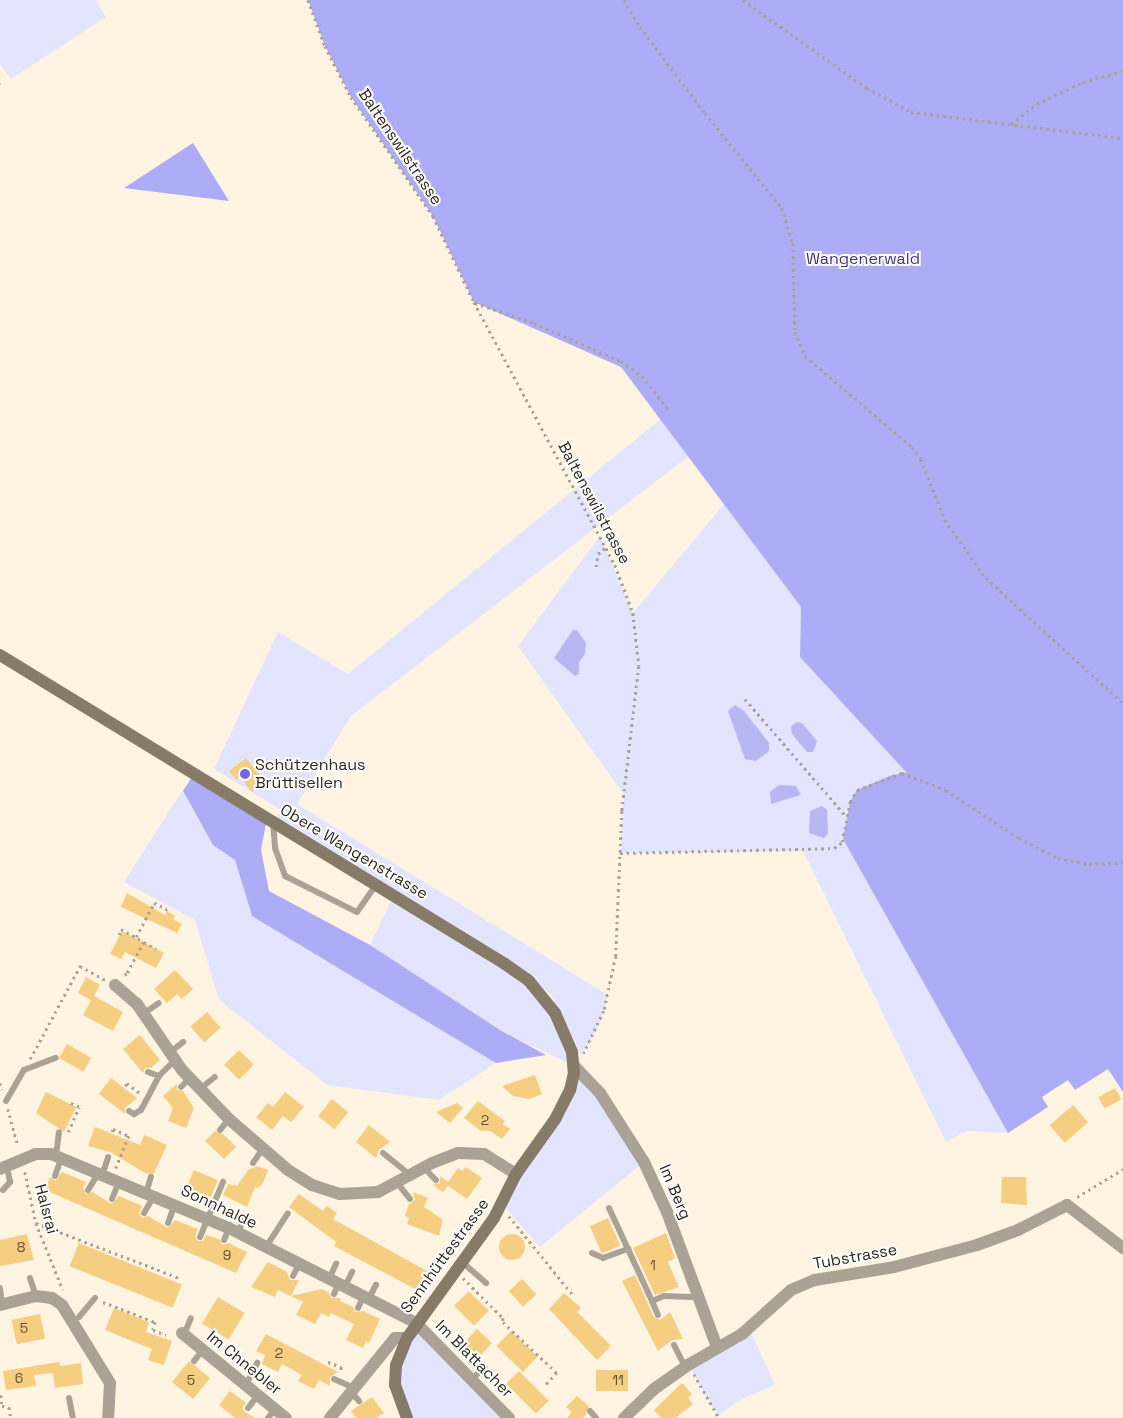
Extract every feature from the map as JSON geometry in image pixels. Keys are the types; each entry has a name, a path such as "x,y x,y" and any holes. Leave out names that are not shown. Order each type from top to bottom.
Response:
{"street":[{"name":"Obere Wangenstrasse","path":"0,655 376,884 529,981 555,1013 572,1052 574,1066"},
{"path":"118,981 137,1004 142,1015 172,1056 185,1082 200,1089 229,1119 288,1170 325,1190 365,1194 398,1184 424,1168 458,1153 484,1154 516,1174"},
{"name":"Sennhüttestrasse","path":"407,1418 395,1386 396,1364 407,1338 502,1204 516,1174 568,1097 574,1066"},
{"name":"Im Berg","path":"574,1066 600,1093 644,1162 717,1347"},
{"name":"Sonnhalde","path":"3,1168 35,1154 58,1158 209,1219 230,1234 266,1247 337,1286 366,1297 416,1324"},
{"path":"1067,1205 1123,1248"},
{"name":"Tubstrasse","path":"627,1417 687,1366 742,1334 781,1298 802,1284 894,1267 977,1245 1018,1230 1067,1205"},
{"path":"1,1304 36,1296 52,1298 62,1305 104,1370 112,1392 108,1418"},
{"name":"Im Blattacher","path":"416,1324 509,1418"},
{"name":"Im Chnebler","path":"183,1334 258,1395 272,1414 286,1418"},
{"path":"330,1418 355,1394 395,1338 407,1338"}],"lane":[{"path":"273,822 274,848 285,876 357,912 376,884"},
{"path":"142,1015 159,1002"},
{"path":"129,1111 134,1114 141,1110 159,1076 183,1042"},
{"path":"6,1101 24,1070 56,1058"},
{"path":"148,1072 159,1076"},
{"path":"200,1089 215,1077"},
{"path":"220,1130 229,1119"},
{"path":"56,1176 58,1135"},
{"path":"253,1163 263,1148"},
{"path":"382,1153 411,1176"},
{"path":"108,1157 108,1178 112,1199"},
{"path":"3,1168 10,1182 3,1190"},
{"path":"424,1168 436,1180"},
{"path":"144,1213 150,1194 151,1176"},
{"path":"88,1190 108,1178"},
{"path":"200,1237 223,1182"},
{"path":"398,1184 410,1199"},
{"path":"168,1223 174,1204"},
{"path":"609,1208 658,1315"},
{"path":"266,1247 288,1213"},
{"path":"230,1234 245,1216"},
{"path":"592,1253 603,1258 628,1249"},
{"path":"462,1262 486,1283"},
{"path":"293,1276 299,1264"},
{"path":"336,1264 337,1286"},
{"path":"337,1286 352,1272"},
{"path":"30,1278 36,1296"},
{"path":"358,1308 376,1285"},
{"path":"0,1288 1,1304"},
{"path":"652,1301 664,1296 698,1297"},
{"path":"79,1317 95,1298"},
{"path":"183,1334 191,1318"},
{"path":"674,1345 687,1366"},
{"path":"194,1361 202,1350"},
{"path":"246,1385 257,1364"},
{"path":"471,1380 485,1367"},
{"path":"336,1380 355,1394"},
{"path":"248,1408 258,1395"},
{"path":"69,1398 73,1418"},
{"path":"590,1411 596,1418"}],"path":[{"name":"Baltenswilstrasse","path":"308,0 325,46 351,97 433,216 474,302 606,547 629,601 640,653 620,853 618,939 612,981 597,1028 574,1066"},
{"path":"624,0 640,27 782,208 793,243 795,332 805,356 912,447 921,459 945,520 986,578 1123,703"},
{"path":"743,0 867,88 910,112 1123,138"},
{"path":"1010,125 1037,104 1083,82 1123,71"},
{"path":"474,302 534,323 621,361 642,376 668,409"},
{"path":"596,567 598,554 606,547"},
{"path":"745,699 847,817"},
{"path":"620,853 832,849 842,842 851,799 862,787 892,775 908,774 946,790 1020,838 1058,858 1083,864 1123,863"},
{"path":"136,937 154,903 167,909 166,911"},
{"path":"119,935 121,929 156,948"},
{"path":"24,1070 80,966 118,981 127,974 144,942"},
{"path":"125,1086 127,1083 147,1098"},
{"name":"Halsrai","path":"6,1101 36,1223 67,1299"},
{"path":"58,1135 66,1134 79,1107 68,1102"},
{"path":"108,1178 129,1136 113,1129 112,1132"},
{"path":"1067,1205 1123,1169"},
{"path":"505,1211 574,1295"},
{"path":"36,1223 179,1278"},
{"path":"460,1276 557,1372 544,1387"},
{"path":"95,1298 156,1322 153,1330 166,1335"},
{"path":"328,1362 341,1367 336,1380"},
{"path":"687,1366 719,1418"},
{"path":"1,1395 2,1406 9,1407 11,1418"}],"shaded area":[{"path":"0,0 96,0 106,17 11,79 0,64"},
{"path":"668,413 698,449 351,716 297,804 608,995 600,1023 582,1056 551,995 509,959 276,818 281,810 214,769 278,632 348,674"},
{"path":"724,504 801,607 800,657 908,774 892,775 857,790 850,802 843,839 1008,1133 967,1131 946,1142 803,851 620,853 624,795 518,646 600,536 633,613"},
{"path":"573,630 577,630 586,643 585,654 579,662 579,674 575,676 554,658"},
{"path":"735,705 744,711 769,743 769,751 756,761 745,759 728,711"},
{"path":"796,722 802,723 817,741 813,752 807,752 792,734 791,727"},
{"path":"779,785 796,786 801,795 771,804 770,792"},
{"path":"182,791 213,845 235,860 252,916 496,1063 439,1100 327,1085 219,1000 195,920 124,882"},
{"path":"822,806 827,810 828,834 824,838 809,833 810,811"},
{"path":"394,895 529,981 644,1162 540,1247 502,1204 556,1118 574,1066 500,1030 370,945"},
{"path":"416,1323 509,1418 407,1418 396,1365"},
{"path":"749,1328 775,1385 738,1401 718,1416 688,1365"}],"green space":[{"name":"Wangenerwald","path":"308,0 1123,0 1123,1092 1108,1069 1075,1090 1068,1080 1042,1097 1048,1107 1008,1133 843,839 850,802 857,790 892,775 907,773 800,657 801,607 621,367 474,302 433,216 351,97 325,46"},
{"path":"193,143 229,201 124,188"},
{"path":"194,774 267,818 261,850 269,891 370,945 500,1030 546,1055 496,1063 252,916 235,860 213,845 183,791"}],"building":[{"name":"Schützenhaus Brüttisellen","path":"246,758 265,782 252,792 240,777 236,780 229,771"},
{"path":"127,893 165,915 167,911 175,916 173,919 182,924 177,933 121,907"},
{"path":"122,931 164,953 156,968 125,952 121,959 110,954"},
{"path":"175,970 193,989 182,999 177,994 167,1003 154,989"},
{"path":"86,977 100,985 94,996 123,1012 113,1031 83,1015 91,1000 78,993"},
{"path":"207,1012 221,1028 204,1042 190,1026"},
{"path":"140,1035 160,1060 151,1068 145,1068 143,1073 123,1049"},
{"path":"67,1044 91,1058 83,1072 59,1058"},
{"path":"239,1050 254,1065 239,1080 224,1065"},
{"path":"535,1075 542,1094 529,1099 513,1096 502,1086"},
{"path":"111,1078 137,1098 125,1108 125,1114 99,1094"},
{"path":"177,1084 177,1090 183,1091 194,1108 186,1128 168,1121 173,1108 163,1096"},
{"path":"1115,1088 1121,1099 1105,1109 1098,1097"},
{"path":"46,1092 76,1107 64,1132 36,1113"},
{"path":"285,1092 304,1107 291,1122 283,1116 272,1130 256,1117 268,1103 273,1107"},
{"path":"332,1099 348,1112 334,1129 318,1116"},
{"path":"478,1101 505,1121 503,1124 510,1129 502,1139 490,1131 481,1131 464,1118"},
{"path":"457,1103 463,1108 450,1123 436,1112"},
{"path":"1073,1105 1088,1122 1065,1143 1050,1125"},
{"path":"369,1125 390,1142 379,1150 376,1158 356,1142"},
{"path":"95,1127 140,1145 144,1135 167,1145 154,1173 147,1174 110,1152 88,1146"},
{"path":"215,1131 223,1134 236,1147 224,1159 205,1141"},
{"path":"257,1166 268,1170 263,1183 258,1188 255,1187 247,1207 223,1195 228,1184 237,1186 248,1170"},
{"path":"466,1167 482,1178 467,1199 448,1186 443,1192 433,1185 440,1183 440,1176 448,1182 458,1168 462,1171"},
{"path":"194,1170 218,1180 211,1198 187,1187"},
{"path":"62,1172 86,1182 83,1188 86,1194 92,1192 112,1204 119,1196 142,1206 139,1213 142,1218 148,1216 168,1228 175,1220 198,1229 195,1237 198,1241 203,1241 206,1235 219,1239 223,1245 228,1243 247,1252 236,1273 45,1190 50,1177 56,1181"},
{"path":"1002,1177 1026,1177 1027,1205 1001,1203"},
{"path":"413,1192 428,1198 424,1207 443,1220 439,1236 407,1224 409,1218 405,1216 409,1204 415,1200"},
{"path":"299,1194 323,1211 327,1206 337,1213 333,1219 427,1271 417,1290 334,1246 336,1242 289,1207"},
{"path":"608,1218 620,1245 602,1254 590,1226"},
{"path":"666,1233 675,1258 668,1262 679,1287 655,1295 633,1248"},
{"path":"27,1234 34,1260 0,1266 0,1240"},
{"path":"512,1234 521,1238 525,1247 521,1256 512,1260 503,1256 499,1247 503,1238"},
{"path":"79,1243 182,1285 173,1308 70,1266"},
{"path":"268,1262 287,1272 290,1280 299,1280 291,1296 322,1289 329,1293 332,1298 341,1298 340,1301 353,1307 355,1312 363,1311 380,1319 369,1343 366,1341 363,1348 346,1340 354,1324 331,1313 329,1317 321,1313 315,1324 296,1315 303,1302 278,1290 275,1297 251,1287"},
{"path":"635,1275 654,1317 660,1320 670,1312 683,1339 672,1340 658,1351 622,1281"},
{"path":"522,1279 536,1294 523,1307 509,1291"},
{"path":"469,1291 489,1311 474,1326 454,1306"},
{"path":"564,1293 581,1308 577,1312 611,1346 597,1360 549,1309"},
{"path":"218,1297 245,1313 229,1340 202,1324"},
{"path":"114,1308 149,1322 146,1332 172,1341 164,1365 148,1360 152,1349 105,1330"},
{"path":"40,1314 45,1338 17,1344 12,1320"},
{"path":"477,1329 492,1343 481,1355 477,1352 474,1355 463,1344"},
{"path":"511,1331 538,1357 523,1372 496,1346"},
{"path":"266,1334 338,1372 330,1377 330,1386 319,1380 314,1389 298,1381 302,1375 282,1364 278,1372 262,1364 265,1355 256,1351"},
{"path":"189,1361 210,1378 193,1399 172,1382"},
{"path":"59,1362 60,1366 81,1363 83,1384 55,1388 53,1373 34,1375 36,1386 6,1390 3,1371"},
{"path":"596,1370 628,1370 628,1391 596,1391"},
{"path":"519,1371 549,1401 536,1413 506,1384"},
{"path":"682,1383 692,1394 688,1398 693,1404 676,1418 661,1418 654,1410"},
{"path":"230,1391 246,1403 242,1408 255,1418 235,1418 219,1405"},
{"path":"577,1396 589,1406 586,1414 583,1418 567,1418 572,1412 566,1407"},
{"path":"372,1397 384,1413 376,1418 356,1418 351,1411"}],"place":[{"name":"Schützenhaus Brüttisellen","path":"245,774"}]}
